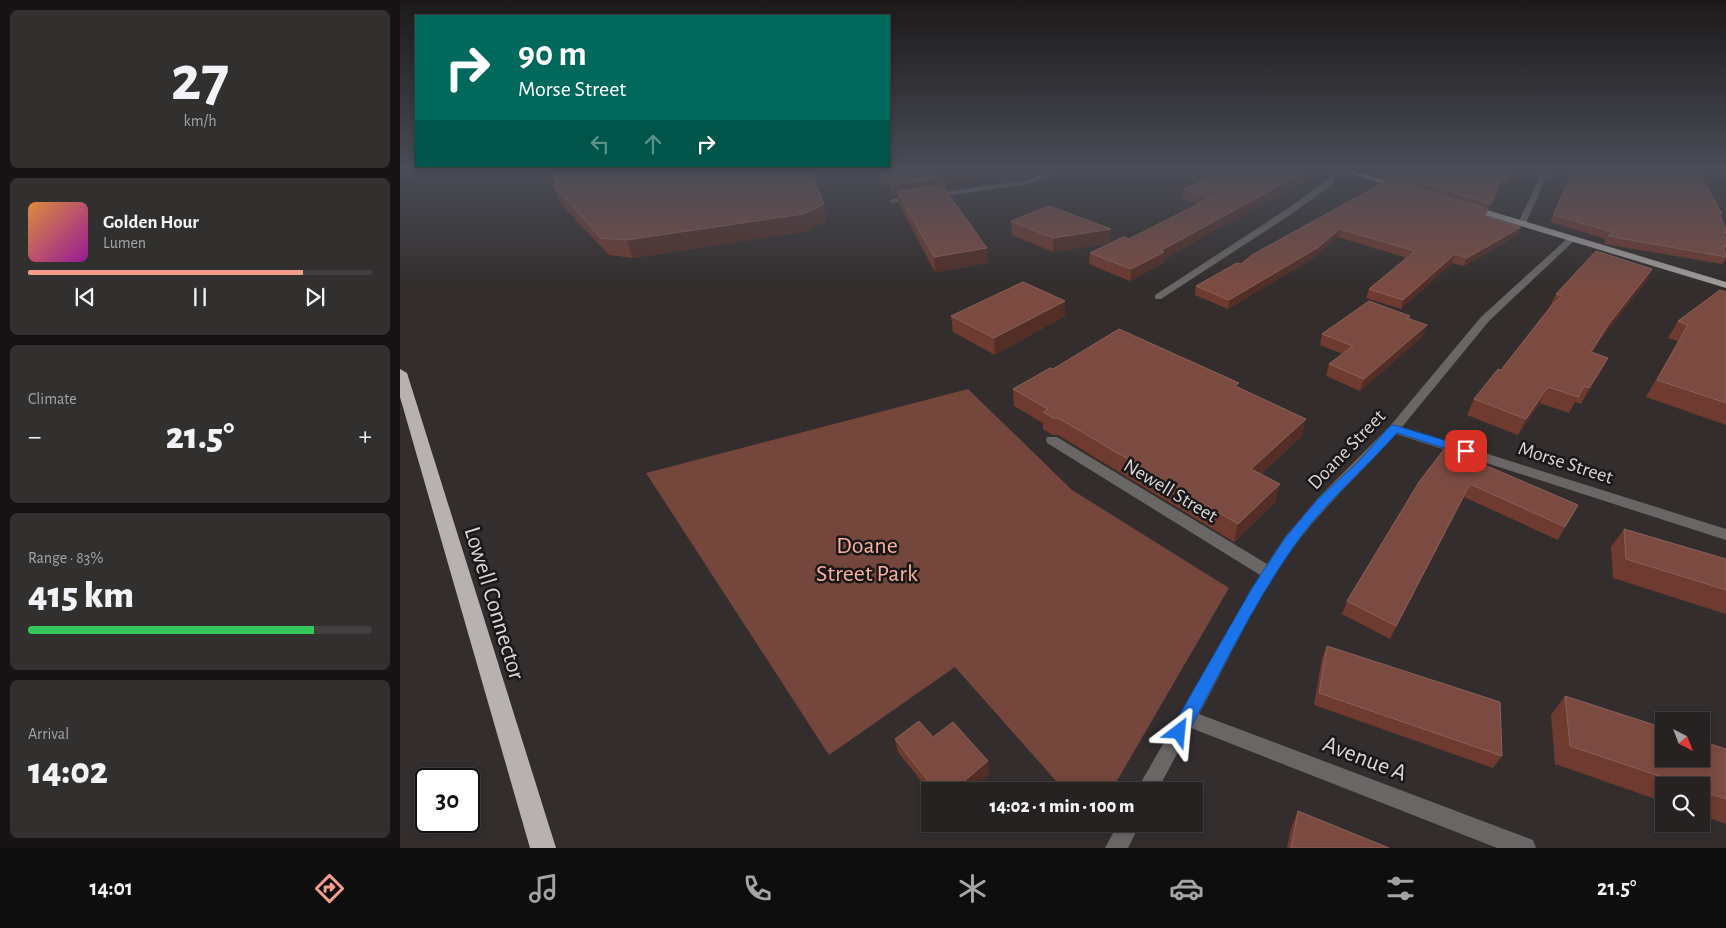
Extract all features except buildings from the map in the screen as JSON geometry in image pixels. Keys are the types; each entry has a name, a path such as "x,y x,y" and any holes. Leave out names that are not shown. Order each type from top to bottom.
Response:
{"highway":[{"name":"Lowell Connector","path":"400,373 543,848"}],"main road":[{"path":"1470,208 1726,285"}],"street":[{"path":"1158,297 1294,208"},
{"path":"1522,223 1529,208"},
{"name":"Doane Street","path":"1151,782 1269,573 1290,541 1323,502 1363,464 1485,319 1573,238"},
{"name":"Morse Street","path":"1394,428 1726,535"},
{"name":"Newell Street","path":"1052,440 1269,573"},
{"name":"Avenue A","path":"1187,718 1525,848"},
{"path":"1116,848 1125,832"}],"green space":[{"name":"Doane Street Park","path":"968,389 1072,490 1229,588 1116,782 1057,782 955,667 829,755 646,473"}],"route":[{"path":"1179,732 1257,592 1290,541 1323,502 1363,464 1394,428 1466,451"}]}
